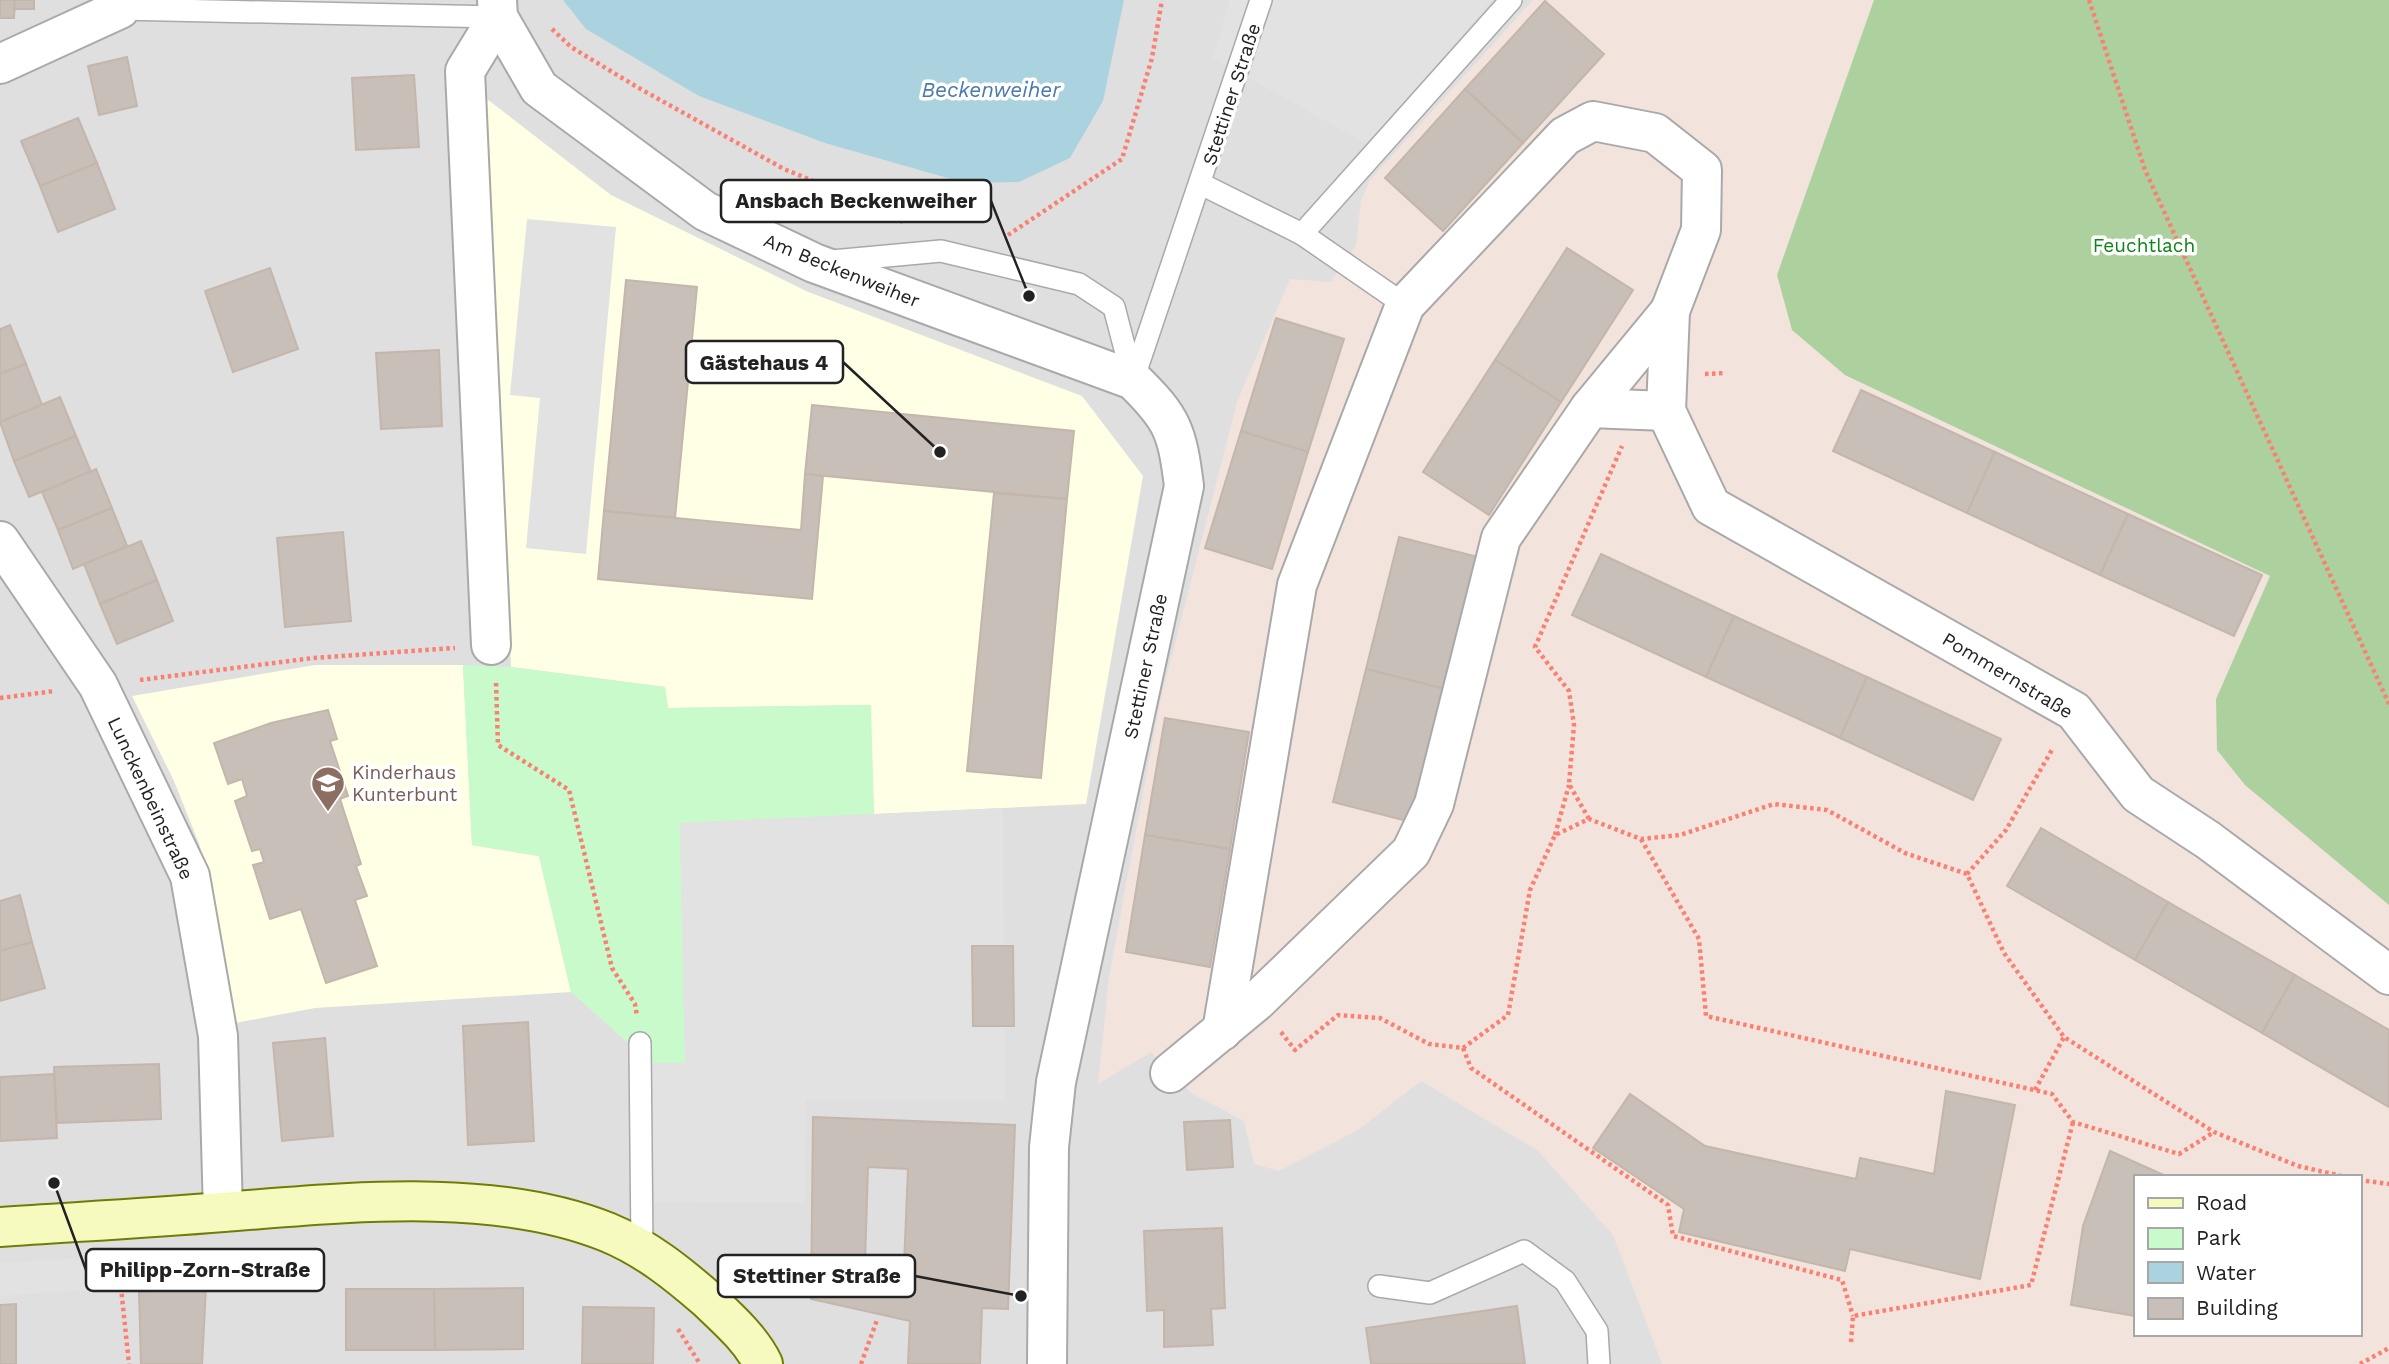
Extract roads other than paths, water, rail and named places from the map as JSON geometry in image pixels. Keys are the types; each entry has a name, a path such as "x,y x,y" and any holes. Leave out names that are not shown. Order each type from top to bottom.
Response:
{"main road":[{"path":"0,1227 362,1204 469,1203 563,1218 607,1232 642,1249 681,1277 720,1311 757,1350 763,1364"}],"street":[{"path":"0,64 120,9"},
{"path":"491,645 465,71 498,9"},
{"name":"Am Beckenweiher","path":"498,9 539,88 705,211 814,263 1133,380"},
{"path":"1222,1031 1297,584 1405,305 1565,136 1593,121 1656,133 1702,170 1701,230 1670,311 1655,398 1590,408"},
{"path":"1170,1073 1222,1031 1411,852 1434,804 1501,538 1590,408 1670,311"},
{"name":"Stettiner Straße","path":"1047,1364 1049,1147 1056,1082 1184,486 1179,444 1163,408 1133,380"},
{"name":"Pommernstraße","path":"1655,398 1711,506 2074,711 2138,793 2208,840 2389,975"},
{"name":"Lunckenbeinstraße","path":"0,541 98,685 190,876 218,1036 223,1212"}],"lane":[{"name":"Stettiner Straße","path":"1133,380 1261,0"},
{"path":"1302,234 1511,0"},
{"path":"120,9 498,9"},
{"path":"1201,184 1302,234 1405,305"},
{"path":"814,263 941,251 1079,284 1114,307 1133,380"},
{"path":"640,1043 642,1249"},
{"path":"1380,1286 1430,1293 1524,1251 1565,1281 1597,1331 1599,1364"}],"water":[{"name":"Beckenweiher","path":"563,0 1124,0 1103,101 1070,158 1019,182 965,183 825,143 699,96 586,29"}],"place":[{"name":"Ansbach Beckenweiher","path":"1029,296"},
{"name":"Gästehaus 4","path":"940,452"},
{"name":"Kinderhaus Kunterbunt","path":"328,813"},
{"name":"Philipp-Zorn-Straße","path":"54,1183"},
{"name":"Stettiner Straße","path":"1021,1296"}],"park label":[{"name":"Feuchtlach","path":"2144,245"}]}
